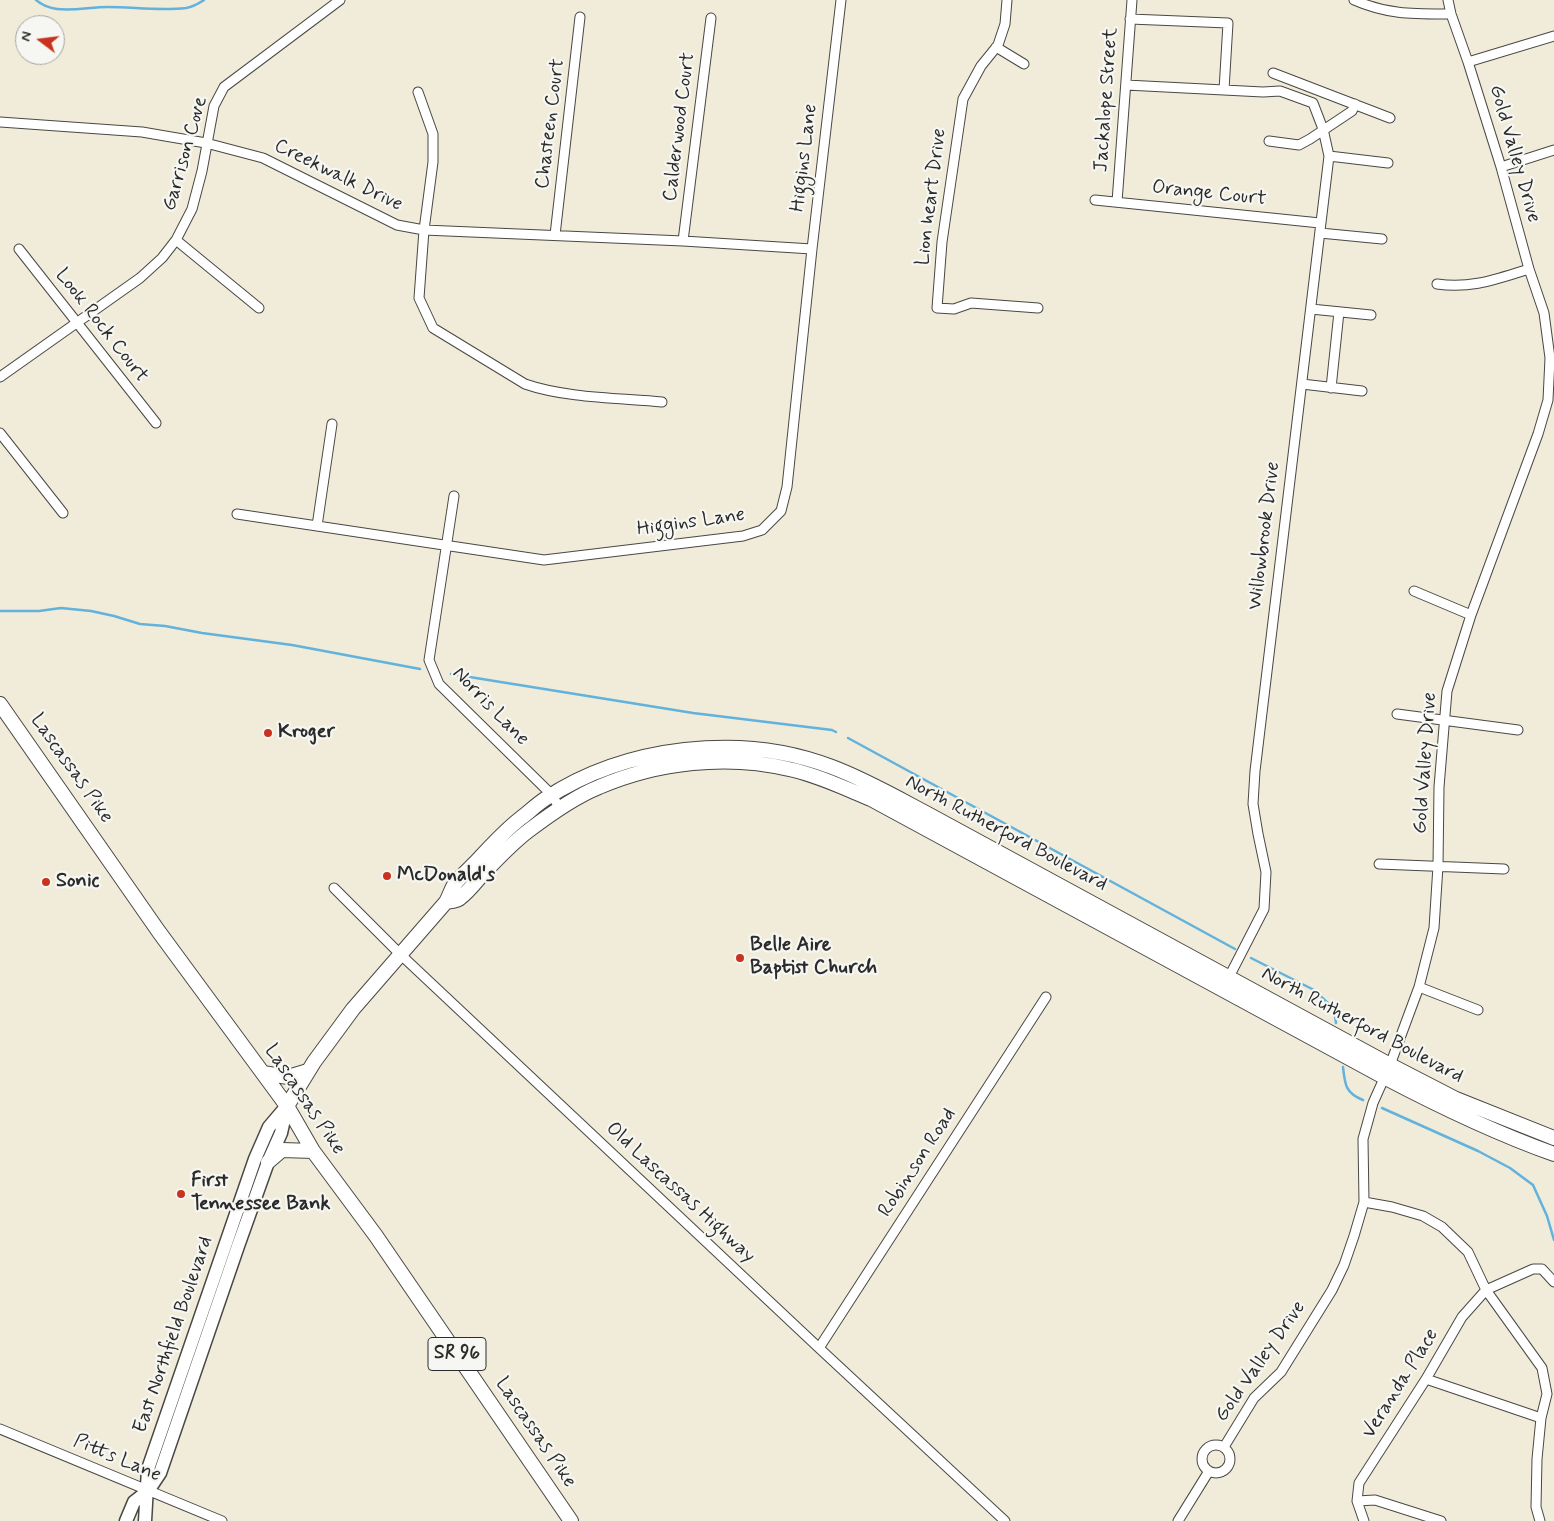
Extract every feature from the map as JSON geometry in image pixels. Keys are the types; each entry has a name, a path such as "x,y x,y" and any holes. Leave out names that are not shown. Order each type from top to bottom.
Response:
{"main road":[{"name":"Lascassas Pike","path":"0,704 159,932 287,1106 313,1151 376,1236 571,1521"},
{"name":"North Rutherford Boulevard","path":"287,1106 308,1072 353,1009 446,902 454,885 507,829 544,799 581,779 618,764 660,753 713,748 751,749 794,756 831,767 883,791 1229,977 1456,1114 1554,1154"},
{"name":"North Rutherford Boulevard","path":"446,902 459,899 528,831 597,787 635,773 708,762 752,763 789,769 819,778 871,799 1387,1071 1554,1138"},
{"path":"263,1072 288,1077 308,1072"},
{"name":"East Northfield Boulevard","path":"189,1368 268,1162 281,1133 287,1106"},
{"name":"East Northfield Boulevard","path":"126,1521 134,1502 148,1491 160,1473 189,1368 255,1158 269,1127 287,1106"},
{"path":"268,1162 282,1150 313,1151"},
{"name":"East Northfield Boulevard","path":"145,1521 148,1491"}],"street":[{"name":"Garrison Cove","path":"0,376 140,278 162,258 176,240 192,209 202,171 214,106 224,87 340,0"},
{"name":"Higgins Lane","path":"238,514 544,560 743,536 762,530 781,511 787,487 841,0"},
{"name":"Lion heart Drive","path":"1007,0 1005,24 996,48 981,66 963,98 942,242 937,308 954,309 971,303 1038,308"},
{"name":"Jackalope Street","path":"1117,202 1132,0"},
{"path":"1354,0 1372,8 1406,14 1451,14"},
{"name":"Gold Valley Drive","path":"1224,1447 1254,1398 1281,1372 1332,1290 1344,1265 1364,1202 1363,1139 1373,1103 1419,987 1434,928 1438,866 1439,787 1443,720 1447,691 1472,615 1538,434 1548,400 1552,358 1544,313 1529,269 1501,167 1448,0"},
{"name":"Chasteen Court","path":"555,235 580,17"},
{"name":"Calderwood Court","path":"683,241 711,18"},
{"path":"1126,85 1224,90 1228,23 1130,19"},
{"path":"1468,62 1554,36"},
{"path":"996,48 1024,64"},
{"path":"1273,73 1390,118"},
{"name":"Willowbrook Drive","path":"1224,90 1280,91 1313,103 1323,129 1329,156 1255,771 1254,804 1266,872 1264,909 1229,977"},
{"path":"418,92 433,134 433,162 424,230 419,298 433,328 524,384 536,388 574,394 662,402"},
{"path":"1269,142 1299,145 1352,110 1355,104"},
{"name":"Creekwalk Drive","path":"0,122 142,132 206,143 263,158 396,225 424,230 683,241 812,249"},
{"path":"1501,167 1554,150"},
{"path":"1329,156 1388,163"},
{"name":"Orange Court","path":"1095,200 1320,228 1382,239"},
{"path":"176,240 259,308"},
{"name":"Look Rock Court","path":"19,249 75,323 156,424"},
{"path":"1437,284 1452,286 1478,285 1529,269"},
{"path":"1311,309 1371,315"},
{"path":"1330,388 1339,312"},
{"path":"1302,384 1362,391"},
{"path":"317,526 332,424"},
{"path":"0,433 63,513"},
{"name":"Norris Lane","path":"454,496 429,660 439,684 552,795 560,809"},
{"path":"1414,591 1472,615"},
{"path":"1397,714 1518,730"},
{"path":"1379,864 1504,869"},
{"name":"Old Lascassas Highway","path":"334,888 400,954 1005,1521"},
{"path":"1419,987 1478,1010"},
{"name":"Robinson Road","path":"819,1348 1046,997"},
{"path":"1364,1202 1392,1207 1423,1216 1442,1227 1468,1252 1486,1290 1542,1368 1547,1394 1542,1418 1536,1483 1536,1507 1540,1521"},
{"path":"1486,1290 1533,1269 1542,1269 1554,1282"},
{"name":"Veranda Place","path":"1357,1501 1359,1483 1426,1379 1462,1317 1486,1290"},
{"path":"1426,1379 1542,1418"},
{"name":"Pitts Lane","path":"0,1429 222,1521"},
{"name":"Gold Valley Drive","path":"1216,1444 1224,1447 1229,1453 1230,1458 1228,1467 1220,1473 1209,1471 1202,1460 1204,1451 1216,1444"},
{"path":"1178,1521 1209,1471"},
{"path":"1364,1521 1357,1501 1375,1500 1441,1521"}],"waterway":[{"path":"36,0 51,8 70,10 108,7 176,9 191,7 204,0"},
{"path":"0,611 39,611 61,608 91,611 140,624 292,645 420,669"},
{"path":"451,674 693,713 836,732"},
{"path":"848,738 1235,949"},
{"path":"1251,958 1314,990 1334,1009 1336,1023"},
{"path":"1343,1067 1344,1078 1349,1091 1363,1100"},
{"path":"1382,1108 1478,1151 1510,1168 1533,1185 1547,1216 1554,1240"}],"place":[{"name":"Kroger","path":"268,733"},
{"name":"McDonald's","path":"387,876"},
{"name":"Sonic","path":"46,882"},
{"name":"Belle Aire Baptist Church","path":"740,958"},
{"name":"First Tennessee Bank","path":"181,1194"}]}
